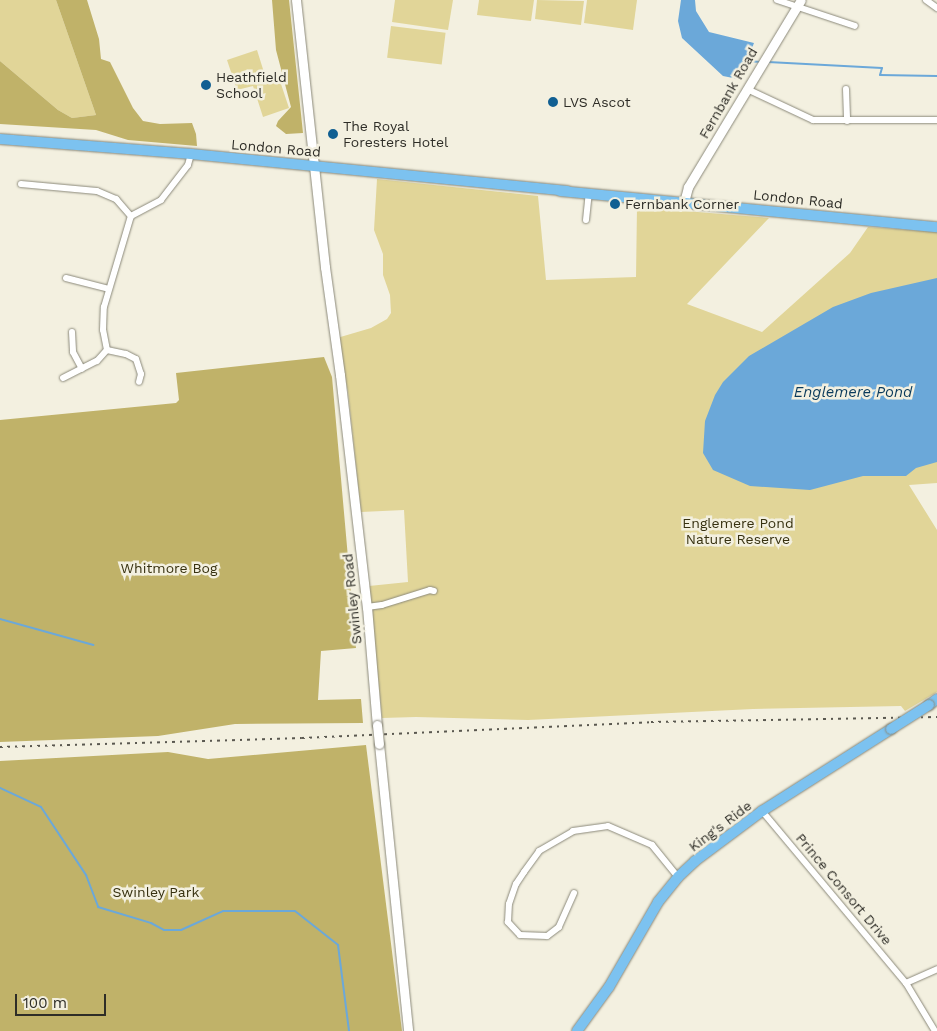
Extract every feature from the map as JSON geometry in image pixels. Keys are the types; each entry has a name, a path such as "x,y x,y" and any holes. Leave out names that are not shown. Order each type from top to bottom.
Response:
{"main road":[{"name":"Swinley Road","path":"296,0 367,607 377,726 408,1031"},
{"name":"Fernbank Road","path":"684,202 688,187 799,3"},
{"name":"London Road","path":"0,139 314,165 550,188 589,194 937,227"},
{"name":"King's Ride","path":"577,1031 610,987 658,902 678,877 695,861 762,811 933,702"}],"street":[{"path":"777,0 799,3 855,26"},
{"path":"926,0 937,8"},
{"path":"747,89 810,119 847,121 937,120"},
{"path":"846,89 847,121"},
{"path":"107,350 102,317 132,216 161,200 188,165 191,154"},
{"path":"21,184 97,191 116,199 132,216"},
{"path":"586,220 589,194"},
{"path":"66,278 109,289"},
{"path":"72,332 73,352 82,369"},
{"path":"63,378 97,361 107,350"},
{"path":"107,350 126,354 136,359 141,374 139,382"},
{"path":"367,607 434,591"},
{"name":"Prince Consort Drive","path":"762,811 906,983 935,1031"},
{"path":"574,893 559,927 547,936 520,934 508,922 509,904 516,884 524,872 540,851 572,831 608,826 652,844 678,877"},
{"path":"906,983 937,969"}],"green space":[{"path":"0,0 56,0 96,115 72,118 58,110 0,61"},
{"path":"56,0 87,0 99,39 101,59 110,62 133,108 143,121 160,124 192,123 196,134 197,146 128,140 96,130 0,124 0,61 58,110 72,118 96,115"},
{"path":"272,0 289,0 303,133 286,134 276,126 278,121 291,107 276,50"},
{"path":"395,0 453,0 448,30 392,22"},
{"path":"479,0 534,0 531,21 477,15"},
{"path":"537,0 584,1 581,25 535,19"},
{"path":"587,0 637,0 633,30 584,23"},
{"path":"391,26 446,33 442,64 387,58"},
{"path":"257,50 267,82 279,78 289,108 263,117 253,86 237,90 227,60"},
{"name":"Englemere Pond Nature Reserve","path":"377,179 538,196 546,280 636,277 637,207 769,218 687,304 762,332 850,253 868,227 937,232 937,483 909,485 937,530 937,692 905,711 901,706 753,709 528,720 382,718 369,586 408,582 404,510 361,512 348,392 337,338 371,328 387,319 391,313 390,295 383,275 383,254 374,230"},
{"name":"Whitmore Bog","path":"324,357 332,377 356,648 321,651 318,700 361,699 363,723 235,724 158,736 0,742 0,420 176,403 179,400 176,373"},
{"name":"Swinley Park","path":"366,745 402,1031 0,1031 0,761 168,752 208,759"}],"water":[{"path":"681,0 695,0 696,11 709,32 754,43 738,79 723,76 682,38 678,21"},
{"name":"Englemere Pond","path":"937,278 937,462 916,468 906,476 863,476 810,490 750,486 713,470 703,453 705,421 715,395 723,382 749,356 833,307 871,293"}],"waterway":[{"path":"747,61 761,62"},
{"path":"768,62 882,68 880,75 937,76"},
{"path":"0,619 93,645"},
{"path":"0,788 41,807 86,875 98,907 151,923 164,930 181,930 223,911 295,911 338,945 349,1031"}],"railway":[{"path":"0,747 302,738 651,722 937,717"}],"place":[{"name":"Heathfield School","path":"206,85"},
{"name":"LVS Ascot","path":"553,102"},
{"name":"The Royal Foresters Hotel","path":"333,134"},
{"name":"Fernbank Corner","path":"615,204"}]}
